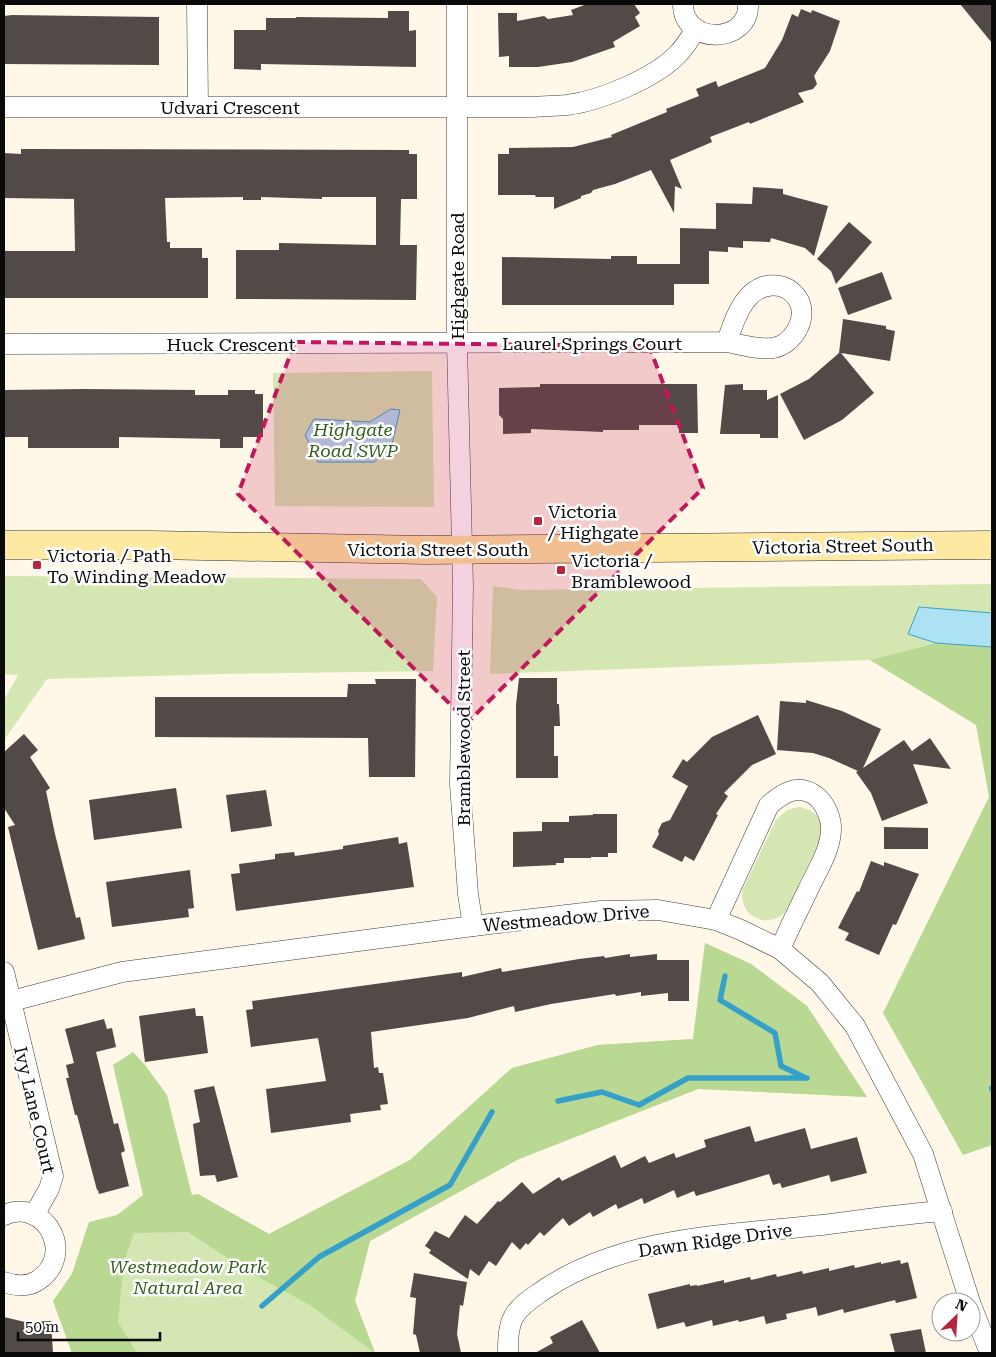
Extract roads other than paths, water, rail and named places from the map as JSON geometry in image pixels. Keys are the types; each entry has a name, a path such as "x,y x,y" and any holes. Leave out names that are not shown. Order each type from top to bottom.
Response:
{"main road":[{"name":"Victoria Street South","path":"4,545 426,550 992,545"}],"street":[{"path":"197,4 198,107"},
{"name":"Highgate Road","path":"458,4 456,107 457,344 461,549"},
{"path":"684,4 683,10 688,21 696,30 708,35 721,35 732,31 743,21 748,4"},
{"name":"Udvari Crescent","path":"4,108 533,107 569,105 598,98 631,85 653,73 678,55 696,30"},
{"name":"Laurel Springs Court","path":"457,344 727,342"},
{"name":"Huck Crescent","path":"4,344 457,344"},
{"name":"Bramblewood Street","path":"461,549 463,586 460,784 468,894 473,926"},
{"path":"716,920 768,805 782,794 793,790 805,790 817,796 826,808 831,826 827,850 780,949"},
{"name":"Westmeadow Drive","path":"7,1002 122,972 473,926 601,912 658,910 716,920 780,949 820,983 855,1026 923,1154 968,1292"},
{"name":"Ivy Lane Court","path":"4,972 7,1002 53,1176 49,1189 34,1215"},
{"name":"Dawn Ridge Drive","path":"508,1353 508,1337 514,1317 526,1302 553,1284 594,1264 641,1248 685,1240 942,1211"},
{"path":"4,1215 22,1212 34,1215 52,1231 56,1243 56,1255 52,1267 44,1276 22,1286 4,1282"},
{"name":"Westmeadow Drive","path":"981,1329 990,1353"}],"water":[{"path":"391,409 400,410 391,448 374,462 318,462 305,435 314,419 370,422"},
{"path":"919,607 992,613 992,647 936,643 908,634"}],"waterway":[{"path":"725,976 720,1000 775,1033 781,1066 804,1077"},
{"path":"558,1101 602,1092 639,1105 688,1078 807,1078"},
{"path":"262,1306 319,1257 450,1185 492,1112"}],"place":[{"name":"Victoria / Highgate","path":"538,521"},
{"name":"Victoria / Path To Winding Meadow","path":"37,565"},
{"name":"Victoria / Bramblewood","path":"561,570"}],"park label":[{"name":"Highgate Road SWP","path":"353,439"},
{"name":"Westmeadow Park Natural Area","path":"188,1276"}]}
